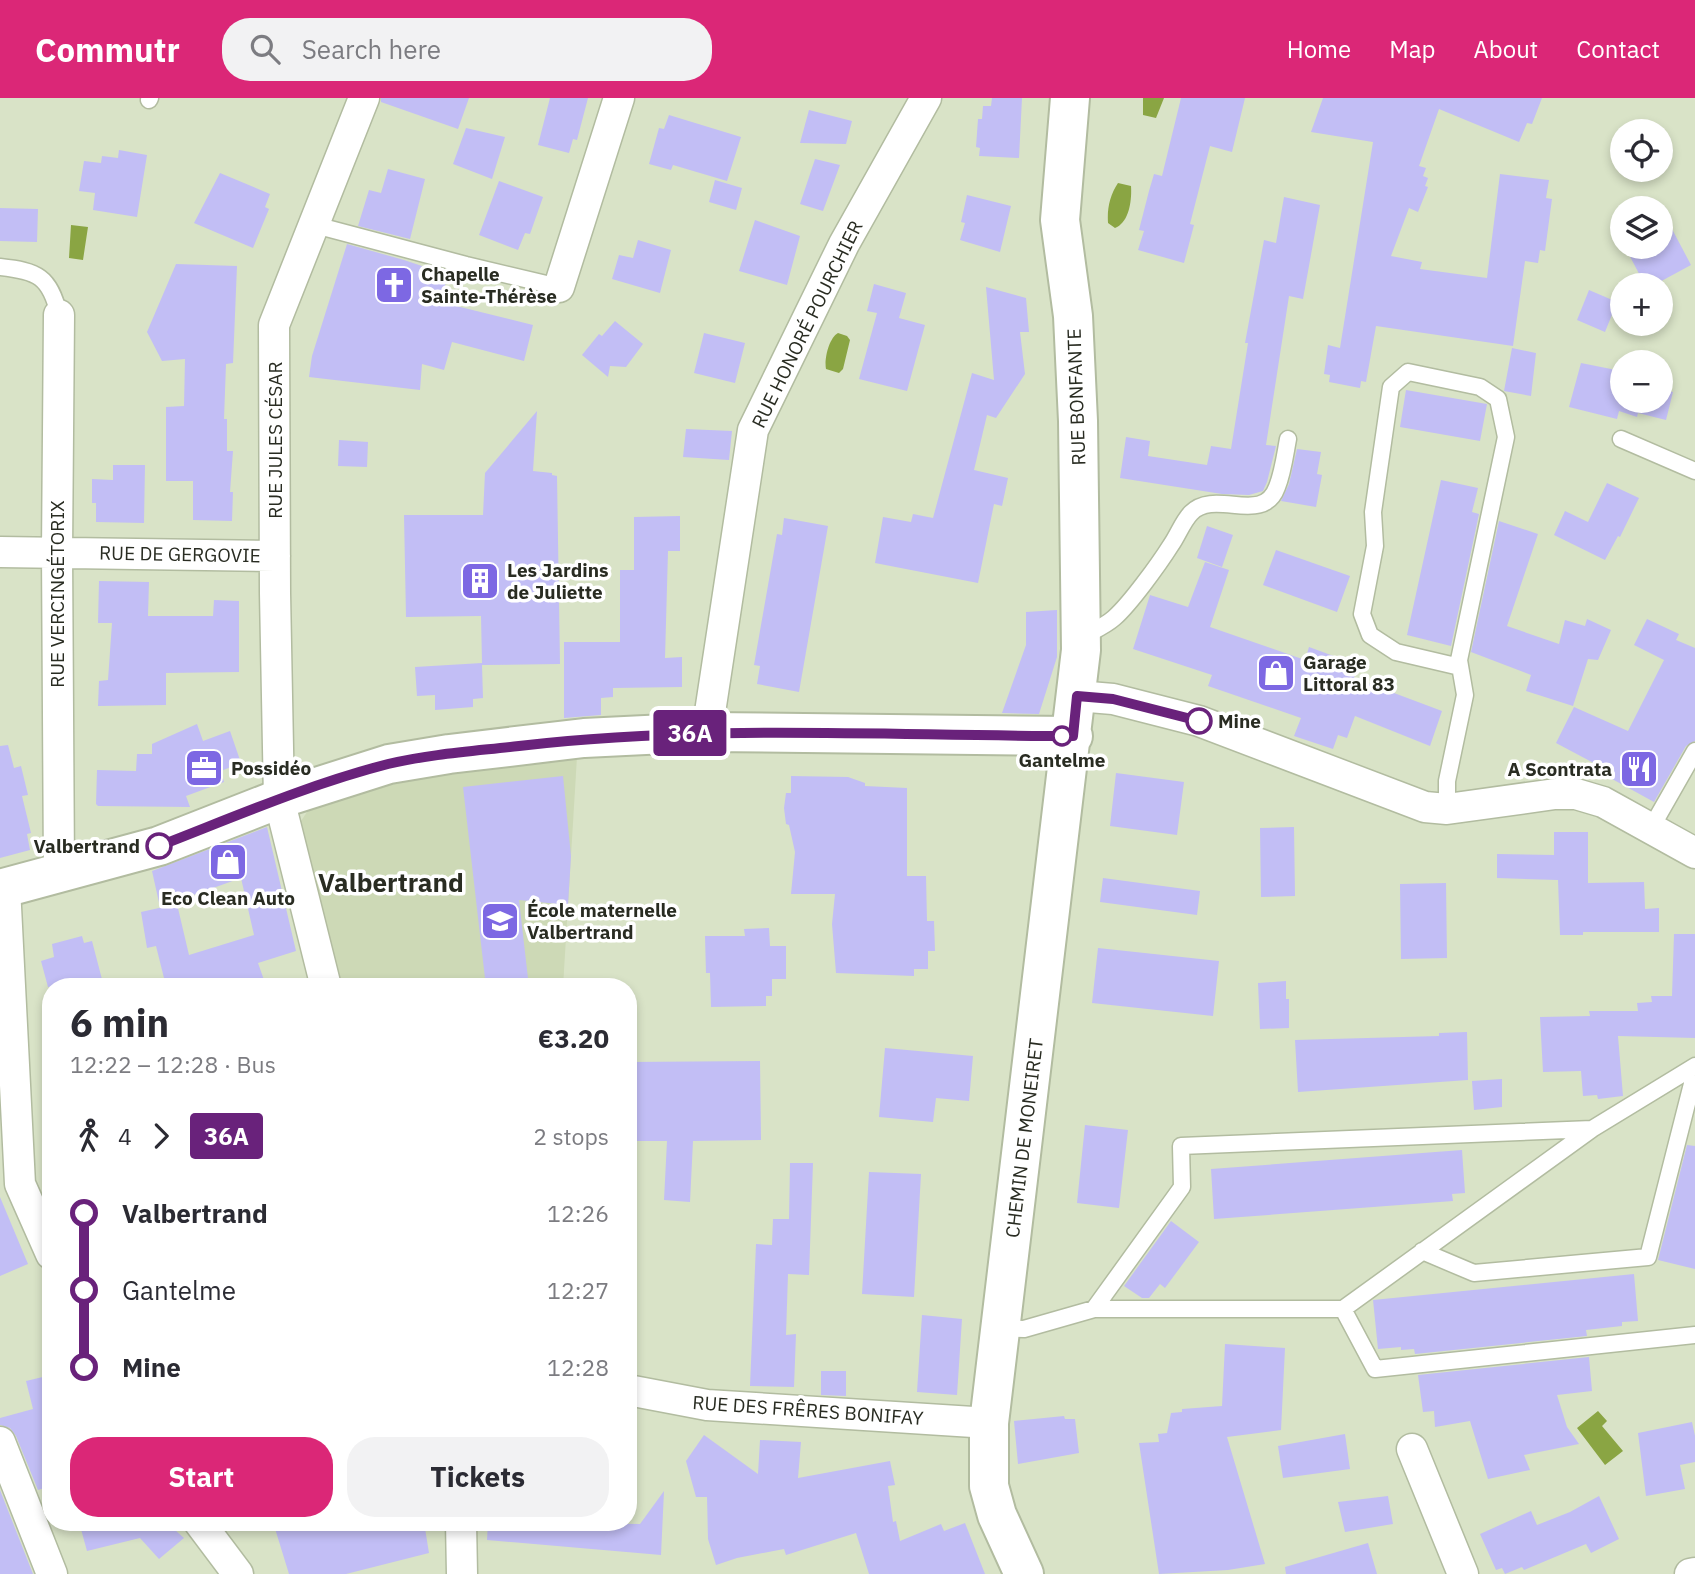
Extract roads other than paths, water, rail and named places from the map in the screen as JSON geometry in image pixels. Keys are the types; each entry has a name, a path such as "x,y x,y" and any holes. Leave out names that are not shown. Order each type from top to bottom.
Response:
{"main road":[{"name":"RUE BONFANTE","path":"1070,98 1060,219 1073,316 1078,421 1082,637 1077,696"},
{"name":"CHEMIN DE MONEIRET","path":"1024,1574 997,1516 989,1486 989,1423 1077,696"},
{"path":"2,888 159,846 279,799 389,764 449,754 584,738 707,732 1073,736"}],"street":[{"name":"RUE JULES CÉSAR","path":"324,978 279,799 274,325 364,98"},
{"path":"559,287 619,98"},
{"name":"RUE HONORÉ POURCHIER","path":"707,732 753,430 844,244 926,98"},
{"name":"RUE VERCINGÉTORIX","path":"59,315 59,873"},
{"name":"RUE DE GERGOVIE","path":"0,552 275,556"},
{"path":"1077,696 1113,699 1199,721 1425,807 1447,809 1555,794 1576,794 1603,802 1695,853"},
{"path":"2,888 20,1184 42,1234"},
{"name":"RUE DES FRÊRES BONIFAY","path":"637,1392 707,1405 989,1423"},
{"path":"0,1442 52,1574"},
{"path":"1412,1450 1463,1574"},
{"path":"204,1531 226,1571"},
{"path":"461,1531 462,1574"}],"lane":[{"path":"315,225 559,287"},
{"path":"0,267 28,270 42,279 51,290 59,315"},
{"path":"1447,809 1447,781 1465,695 1459,660 1506,437 1498,399 1480,387 1408,372 1391,387 1373,512 1375,546 1362,614 1370,635 1396,652 1460,667"},
{"path":"1082,637 1116,616 1166,553 1190,514 1202,505 1261,505 1271,498 1277,488 1288,439"},
{"path":"1621,439 1695,471"},
{"path":"1650,830 1695,751"},
{"path":"1002,1328 1024,1329 1094,1309 1343,1309 1592,1129 1695,1066"},
{"path":"1422,1251 1474,1273 1648,1257 1695,1072"},
{"path":"1094,1309 1182,1187 1181,1146 1592,1129"},
{"path":"1343,1309 1375,1369 1695,1335"}],"place":[{"name":"Chapelle Sainte-Thérèse","path":"394,285"},
{"name":"Les Jardins de Juliette","path":"480,581"},
{"name":"Garage Littoral 83","path":"1276,673"},
{"name":"Mine","path":"1199,721"},
{"name":"Gantelme","path":"1062,736"},
{"name":"Possidéo","path":"204,768"},
{"name":"A Scontrata","path":"1639,769"},
{"name":"Valbertrand","path":"159,846"},
{"name":"Eco Clean Auto","path":"228,862"},
{"name":"École maternelle Valbertrand","path":"500,921"}],"district":[{"name":"Valbertrand","path":"391,882"}]}
